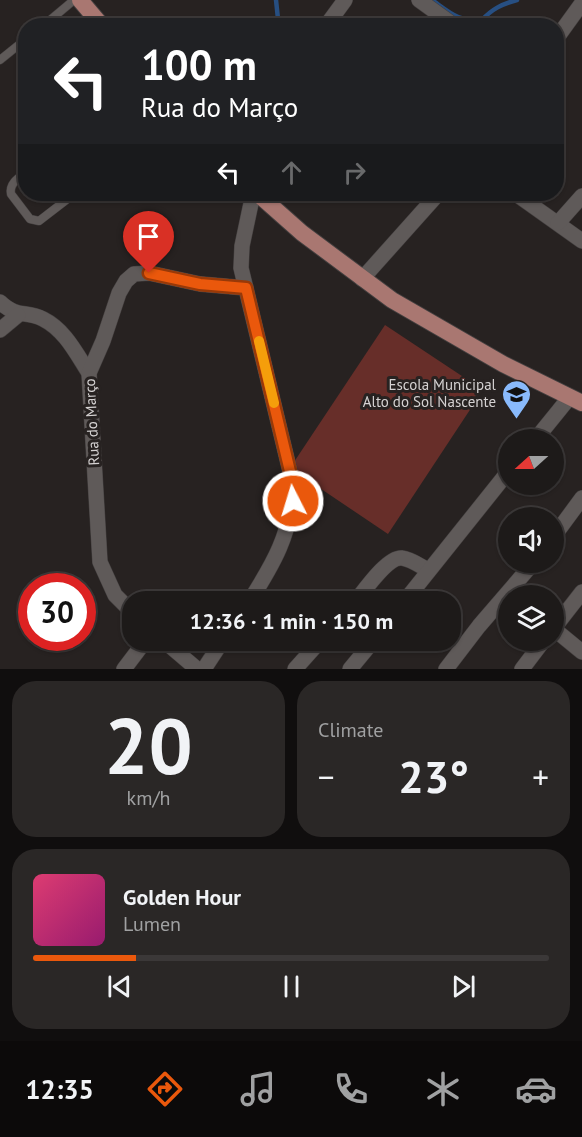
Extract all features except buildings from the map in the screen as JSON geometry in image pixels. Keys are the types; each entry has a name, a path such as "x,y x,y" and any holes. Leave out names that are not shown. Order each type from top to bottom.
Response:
{"main road":[{"path":"80,0 95,18"},
{"path":"266,201 302,233 362,279 417,316 576,401"}],"street":[{"path":"332,18 345,0"},
{"path":"419,0 444,18"},
{"path":"564,28 582,3"},
{"path":"558,223 582,196"},
{"path":"252,201 242,246 242,268 294,488 292,513 281,544 273,564 256,591"},
{"path":"362,279 432,201"},
{"path":"526,201 582,241"},
{"name":"Rua do Março","path":"122,602 115,595 100,562 89,373 103,341 119,293 126,281 134,274 149,273 200,284 246,288"},
{"path":"0,302 18,315 42,318 56,327 66,337 89,373"},
{"path":"0,330 18,315"},
{"path":"547,429 576,401"},
{"path":"412,591 498,484"},
{"path":"564,522 582,498"},
{"path":"364,591 384,567 397,558 403,558 428,570"},
{"path":"447,669 479,626 525,573"},
{"path":"564,616 582,592"},
{"path":"564,637 582,652"},
{"path":"124,669 138,651"},
{"path":"176,651 197,669"},
{"path":"204,669 216,651"},
{"path":"295,669 311,651"},
{"path":"350,669 365,651"},
{"path":"523,669 536,651"}],"lane":[{"path":"53,18 74,0"},
{"path":"0,60 18,45"},
{"path":"18,178 10,189 11,194 30,219 39,222 65,201"}],"shaded area":[{"path":"385,325 483,390 388,534 290,468"}],"waterway":[{"path":"276,0 278,18"},
{"path":"432,0 461,18"},
{"path":"484,18 498,7 517,0"}],"slow traffic":[{"path":"259,341 274,403"}],"place":[{"name":"Escola Municipal Alto do Sol Nascente","path":"517,420"}],"route":[{"path":"149,273 200,284 246,288 294,488 293,501"}]}
